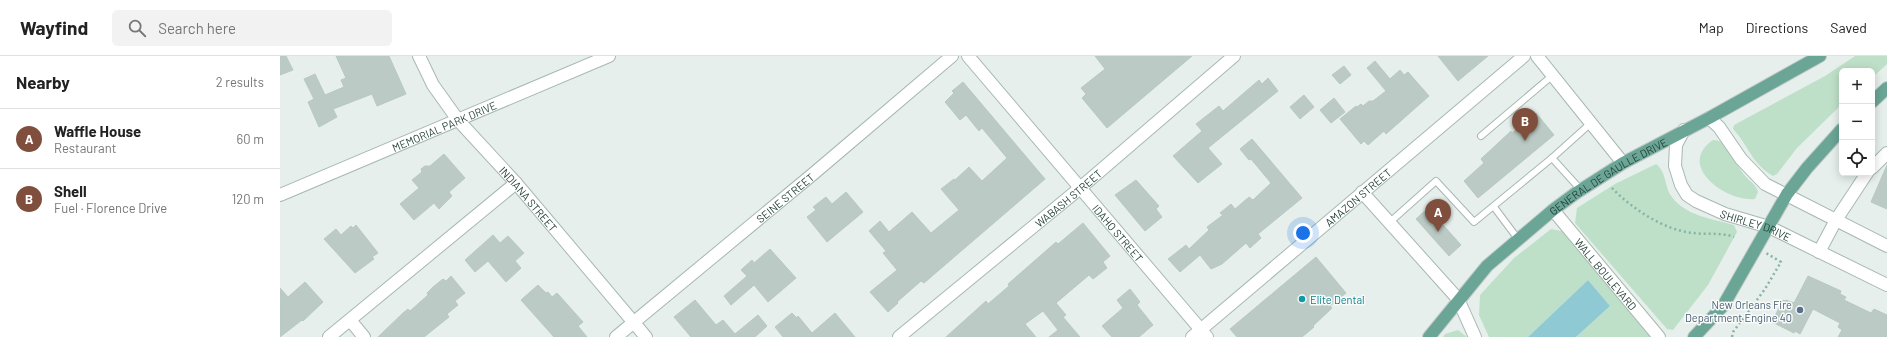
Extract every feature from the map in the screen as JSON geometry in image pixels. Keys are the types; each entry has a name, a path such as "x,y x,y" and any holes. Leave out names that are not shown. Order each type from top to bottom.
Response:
{"main road":[{"name":"GENERAL DE GAULLE DRIVE","path":"1429,337 1486,266 1553,210 1623,163 1709,118 1816,57"},
{"path":"1875,99 1887,88"},
{"path":"1694,337 1723,306 1787,194 1807,168 1839,133"}],"street":[{"name":"INDIANA STREET","path":"419,56 433,85 458,120 516,183 646,337"},
{"name":"MEMORIAL PARK DRIVE","path":"280,195 609,56"},
{"name":"SEINE STREET","path":"616,337 814,174 952,56"},
{"name":"IDAHO STREET","path":"968,56 1200,334"},
{"name":"WABASH STREET","path":"899,337 1079,189 1234,56"},
{"name":"AMAZON STREET","path":"1200,334 1362,192 1524,56"},
{"path":"1537,56 1623,163"},
{"path":"1709,118 1719,128 1741,159 1765,184 1887,246"},
{"name":"SHIRLEY DRIVE","path":"1684,130 1676,145 1675,166 1681,185 1687,195 1696,201 1725,214 1769,227 1887,285"},
{"path":"1875,165 1887,153"},
{"path":"1819,252 1836,220 1865,176"},
{"path":"329,337 516,183"},
{"path":"1362,192 1458,299 1475,337"},
{"name":"WALL BOULEVARD","path":"1553,210 1659,337"},
{"path":"350,320 364,337"}],"lane":[{"path":"1481,136 1553,75"},
{"path":"1390,222 1436,181 1474,222 1552,158 1591,123"},
{"path":"1552,158 1581,190"},
{"path":"1494,207 1518,239"}],"path":[{"path":"1612,188 1626,203 1676,229 1694,233 1727,234 1734,237"},
{"path":"1732,337 1733,332 1765,289 1780,262 1757,248"}],"green space":[{"path":"1855,56 1887,56 1887,64 1875,75 1875,68 1839,68 1839,107 1797,148 1777,174 1773,176 1755,160 1733,129 1734,125 1825,76"},
{"path":"1713,140 1722,142 1726,145 1734,156 1741,171 1754,184 1758,192 1755,199 1731,195 1709,180 1702,170 1700,160 1703,150"},
{"path":"1656,164 1660,167 1664,175 1669,193 1685,209 1709,219 1734,225 1737,232 1708,285 1673,330 1667,329 1575,223 1577,208 1615,184"},
{"path":"1551,229 1566,232 1652,337 1576,337 1610,306 1588,280 1528,337 1489,337 1479,315 1480,295 1514,258"},
{"path":"1458,330 1467,337 1443,337 1445,334"}],"water":[{"path":"1588,280 1610,306 1576,337 1528,337"}],"building":[{"path":"280,56 286,56 293,70 280,75"},
{"path":"336,56 389,56 406,94 377,106 372,94 333,109 337,117 319,127 308,102 314,99 304,79 315,74 325,95 344,87 341,80 346,78"},
{"path":"1095,56 1192,56 1107,128 1082,98 1086,94 1081,88 1105,69"},
{"path":"1438,56 1488,56 1458,81"},
{"path":"1375,61 1390,79 1400,70 1404,75 1408,72 1429,96 1386,134 1384,131 1368,145 1364,141 1361,144 1340,119 1356,106 1357,107 1361,104 1363,106 1369,101 1373,101 1386,91 1367,68"},
{"path":"1344,66 1351,75 1340,84 1332,75"},
{"path":"1268,78 1278,91 1208,148 1222,164 1198,183 1173,156 1202,131 1196,124 1219,106 1223,111 1259,80 1262,84"},
{"path":"963,82 1045,179 924,283 921,281 888,312 870,292 897,270 883,253 886,251 869,231 880,221 889,232 912,212 931,233 959,210 941,189 954,179 955,180 969,167 982,181 1007,158 982,128 979,131 966,115 960,120 945,102 954,93 952,91"},
{"path":"1304,95 1314,107 1300,119 1290,107"},
{"path":"1334,98 1345,112 1331,123 1320,110"},
{"path":"1536,113 1554,135 1478,198 1464,181 1484,163 1481,159 1511,131 1512,133"},
{"path":"1252,139 1302,198 1258,234 1261,238 1250,248 1246,243 1222,264 1211,269 1200,255 1180,272 1168,259 1186,245 1189,249 1209,230 1207,227 1223,215 1220,213 1231,204 1235,209 1249,197 1253,200 1271,183 1251,159 1249,160 1240,149"},
{"path":"444,154 465,178 449,192 452,196 439,209 434,203 414,220 400,204 419,188 412,180 422,172 421,169 425,166 430,166"},
{"path":"1887,165 1887,209 1871,202"},
{"path":"1136,180 1159,206 1156,209 1162,217 1145,231 1115,195"},
{"path":"846,192 863,212 827,242 807,217 816,210 813,207 826,197 832,204"},
{"path":"1428,208 1461,245 1449,256 1416,219"},
{"path":"1083,223 1110,256 1103,262 1107,268 1093,279 1089,275 1056,303 1066,315 1063,317 1080,337 1049,337 1058,330 1043,311 1025,324 1036,337 946,337 986,301 988,304 1009,286 1008,284 1056,242 1058,244"},
{"path":"356,225 378,253 372,257 374,259 355,273 324,239 336,229 341,235 351,226 353,228"},
{"path":"493,235 500,243 508,236 524,253 515,261 521,268 506,282 488,261 475,272 465,260"},
{"path":"770,249 796,278 768,302 754,285 731,305 724,296 747,276 741,270 752,260 754,263"},
{"name":"Elite Dental","path":"1316,257 1346,293 1330,306 1332,308 1313,326 1314,327 1302,337 1237,337 1230,329"},
{"path":"451,276 465,293 455,301 458,305 447,314 449,317 424,337 378,337 403,313 408,309 410,311 428,295 427,293 433,287 443,279 446,281"},
{"path":"1808,276 1841,291 1840,294 1846,297 1844,300 1871,313 1874,309 1887,315 1887,337 1838,337 1842,330 1838,327 1840,323 1813,309 1800,334 1795,331 1794,333 1772,322 1783,300 1794,303"},
{"path":"305,282 323,302 303,321 302,320 280,337 280,288 288,297"},
{"path":"538,285 552,297 557,293 583,322 578,326 587,337 554,337 521,300"},
{"path":"1130,289 1140,302 1137,305 1153,325 1139,337 1112,337 1102,326 1123,308 1117,300"},
{"path":"695,300 716,325 723,320 735,334 758,315 767,326 755,337 691,337 674,317"},
{"path":"792,313 797,318 798,316 812,333 835,313 855,337 783,337 775,327"}],"place":[{"name":"Shell","path":"1525,141"},
{"name":"Waffle House","path":"1438,232"},
{"name":"Elite Dental","path":"1302,299"},
{"name":"New Orleans Fire Department Engine 40","path":"1800,310"}]}
